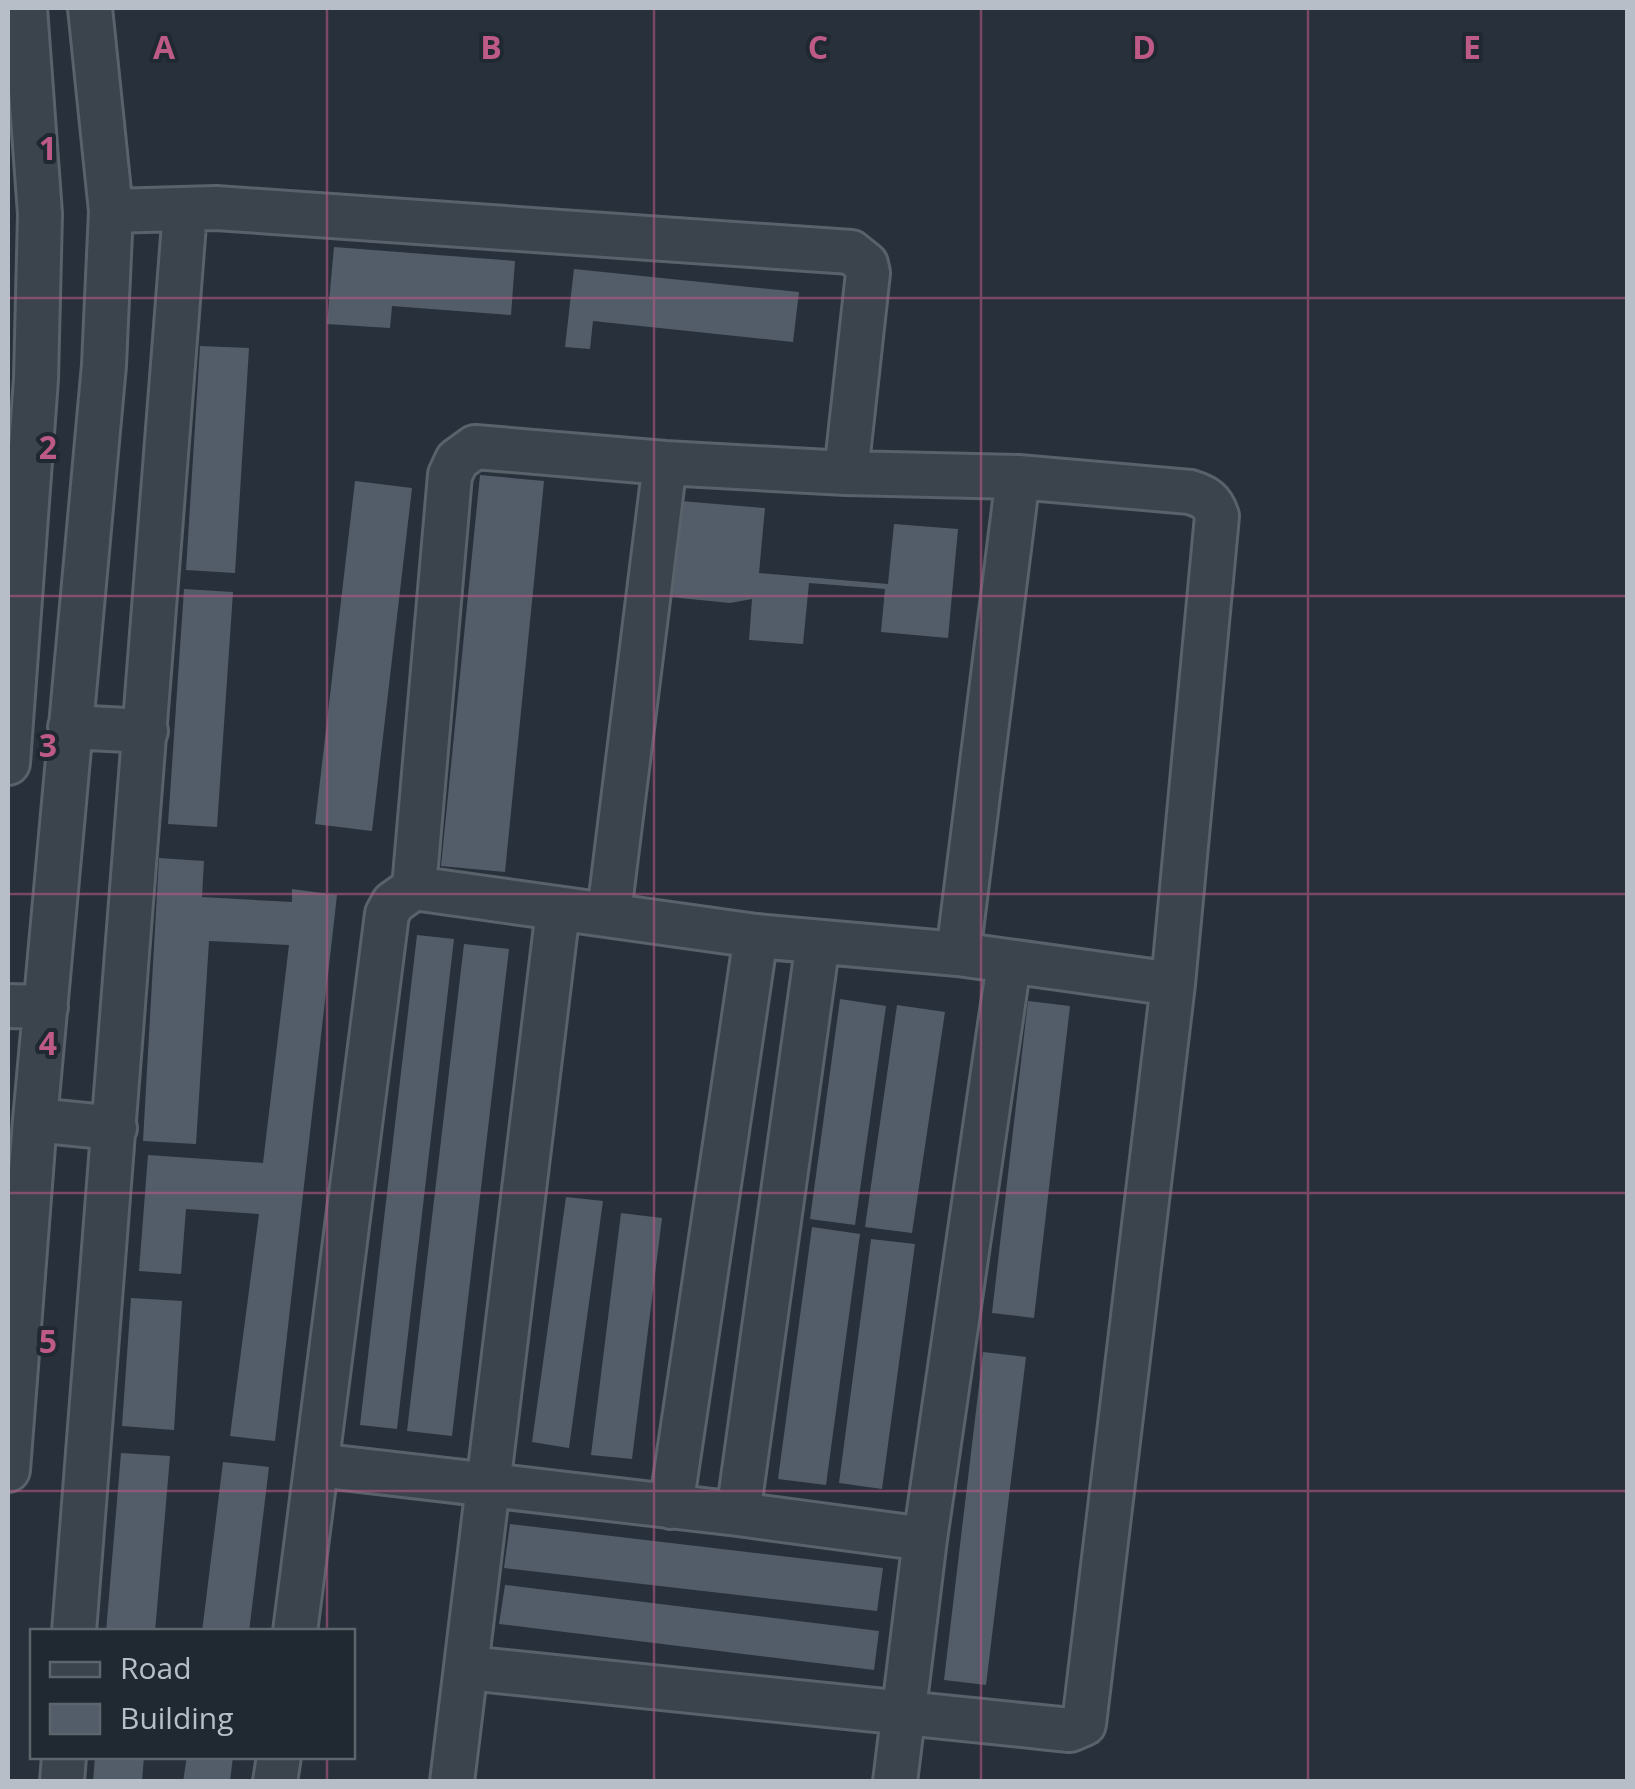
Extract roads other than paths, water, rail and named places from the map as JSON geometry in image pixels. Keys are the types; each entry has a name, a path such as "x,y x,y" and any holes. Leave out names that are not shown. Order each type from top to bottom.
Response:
{"street":[{"path":"8,764 36,380 24,215 25,8"},
{"path":"8,1470 35,1120 27,1007 70,727 104,365 110,211 90,8"},
{"path":"110,211 216,208 851,252 866,264 868,274 846,474"},
{"path":"74,1629 185,211"},
{"path":"414,888 450,474 458,460 475,446 846,474 1018,477 1190,492 1209,500 1217,516 1173,984 1086,1718 1081,1727 1070,1730 468,1668"},
{"path":"609,913 665,462"},
{"path":"958,954 1018,477"},
{"path":"70,727 146,732"},
{"path":"295,1629 388,914 393,903 414,888 756,936 958,954 1173,984"},
{"path":"452,1782 558,910"},
{"path":"671,1507 756,936"},
{"path":"738,1514 818,942"},
{"path":"894,1782 925,1539 1009,963"},
{"path":"35,1120 115,1128"},
{"path":"317,1465 925,1539"}]}
